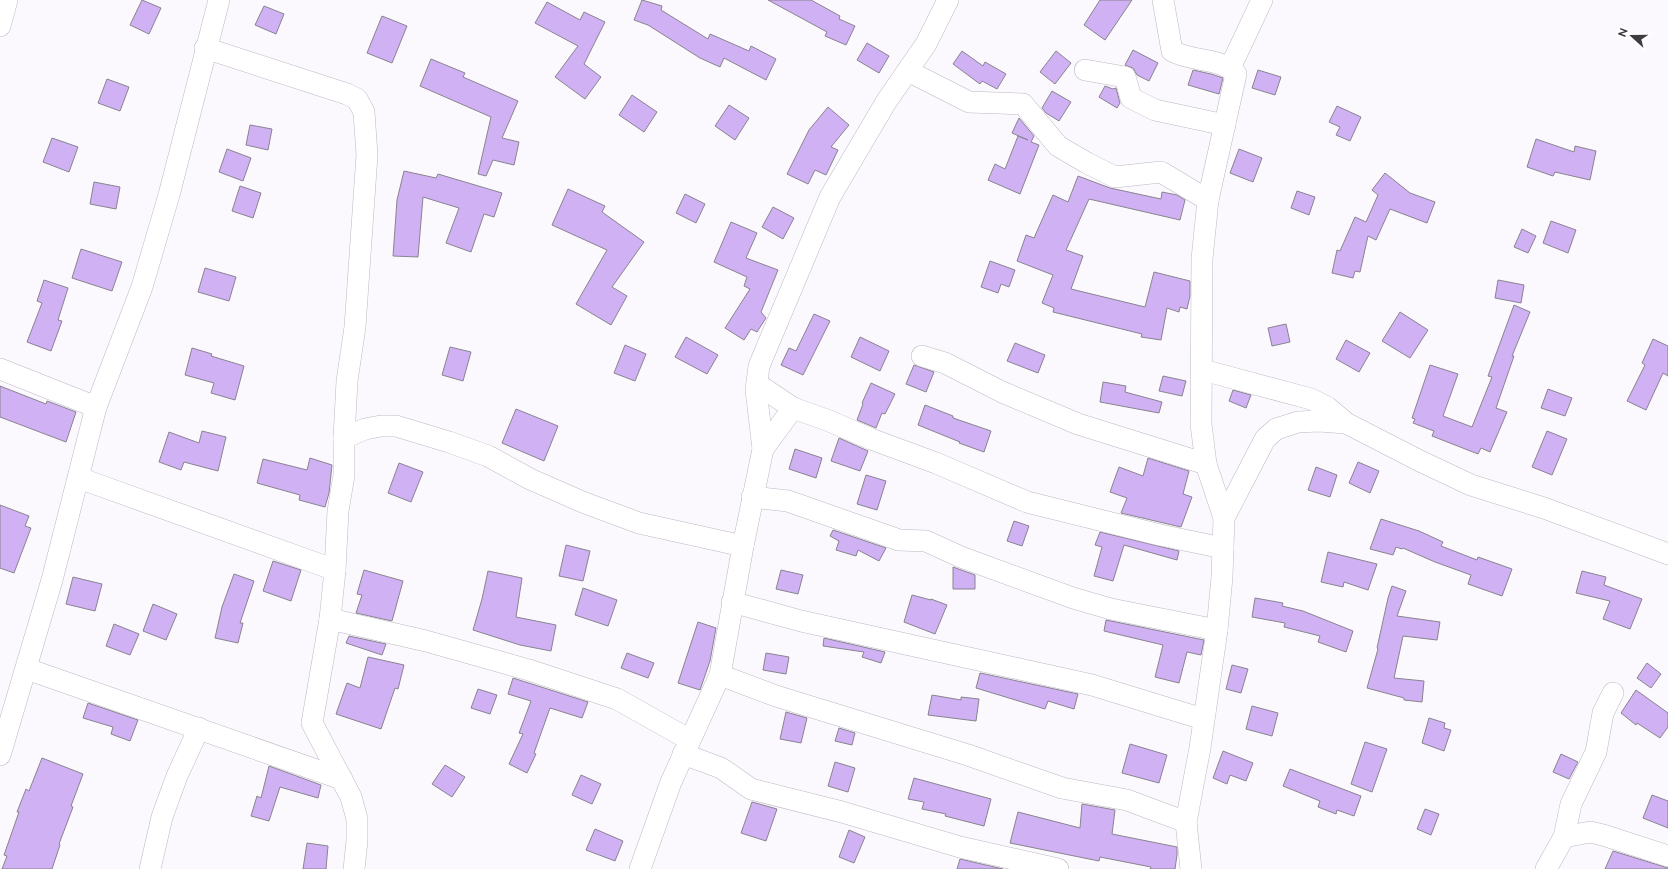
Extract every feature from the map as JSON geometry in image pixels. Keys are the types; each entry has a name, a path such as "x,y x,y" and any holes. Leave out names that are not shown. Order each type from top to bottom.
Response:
{"street":[{"path":"0,26 7,0"},
{"path":"0,755 4,722 27,669 79,478 96,407 144,280 169,195 218,0"},
{"path":"640,869 670,782 720,675 730,627 732,602 752,497 763,449 756,390 759,366 830,197 886,102 926,44 948,0"},
{"path":"1163,0 1172,51 1182,57 1205,60 1230,68 1236,74 1226,125 1208,200 1202,259 1203,370 1200,405 1206,464 1224,518 1216,630 1200,748 1186,822 1191,869"},
{"path":"1230,68 1262,0"},
{"path":"205,48 347,94 357,99 364,112 366,155 355,320 347,381 344,475 338,511 335,570 330,619 312,723 351,797 357,819 357,842 354,869"},
{"path":"1084,70 1125,77 1131,98 1156,110 1226,125"},
{"path":"908,71 969,102 1023,104 1058,146 1115,177 1160,172 1208,200"},
{"path":"922,356 945,363 1002,392 1078,424 1206,464"},
{"path":"0,369 96,407"},
{"path":"1203,370 1311,399 1327,407 1346,423 1471,485 1544,508 1668,554"},
{"path":"757,384 793,408 827,420 872,440 936,463 1027,502 1160,535 1223,548"},
{"path":"763,449 793,408"},
{"path":"1224,518 1265,439 1276,429 1298,422 1319,421 1346,423"},
{"path":"344,438 365,429 381,426 396,426 450,442 488,456 530,479 585,503 639,523 743,546"},
{"path":"79,478 335,570"},
{"path":"752,497 788,501 899,540 926,541 961,557 1073,598 1111,609 1216,630"},
{"path":"732,602 801,621 1092,685 1204,719"},
{"path":"330,619 426,640 529,670 616,699 721,768 751,790 842,812 960,847 1058,869"},
{"path":"27,669 342,779"},
{"path":"720,675 776,696 968,755 1062,788 1127,800 1186,822"},
{"path":"1546,869 1564,837 1571,804 1596,752 1603,713 1613,693"},
{"path":"150,869 162,817 177,776 199,728"},
{"path":"1564,837 1590,832 1604,835 1668,856"}],"building":[{"path":"142,0 161,8 149,34 130,25"},
{"path":"642,0 662,6 661,10 708,39 710,34 749,51 751,46 776,59 766,80 724,58 720,67 700,58 648,25 634,20"},
{"path":"768,0 811,0 840,16 839,19 855,26 846,45 825,36 827,32"},
{"path":"1100,0 1132,0 1105,40 1084,25"},
{"path":"547,2 580,20 584,12 605,22 584,64 601,77 585,99 555,77 578,46 535,23"},
{"path":"264,6 284,14 276,34 255,25"},
{"path":"382,16 407,26 392,63 367,53"},
{"path":"867,43 889,56 879,73 857,60"},
{"path":"1133,50 1158,63 1149,81 1137,75 1133,68 1125,65"},
{"path":"962,51 983,66 985,62 1006,74 997,89 982,81 980,84 953,64"},
{"path":"1056,51 1071,63 1055,84 1040,72"},
{"path":"431,59 465,73 463,77 518,101 502,138 519,142 514,165 493,160 486,176 478,174 491,117 420,86"},
{"path":"1193,70 1223,78 1219,94 1188,85"},
{"path":"1258,70 1281,77 1275,95 1252,88"},
{"path":"107,79 129,87 120,111 98,103"},
{"path":"1105,86 1113,89 1116,88 1120,103 1117,108 1099,97"},
{"path":"1052,91 1071,102 1059,121 1046,113 1042,108"},
{"path":"632,95 657,112 644,132 619,115"},
{"path":"729,105 749,118 735,140 715,126"},
{"path":"1337,106 1361,117 1350,141 1336,135 1340,127 1329,122"},
{"path":"828,107 849,125 831,147 838,150 826,175 815,170 808,184 787,174 809,130"},
{"path":"1019,118 1034,136 1031,142 1039,145 1020,194 988,180 995,164 1005,169 1018,136 1028,140 1012,133"},
{"path":"250,125 272,129 268,150 246,145"},
{"path":"52,138 78,147 69,172 43,162"},
{"path":"1536,139 1574,152 1575,146 1596,151 1590,180 1555,172 1553,176 1527,167"},
{"path":"227,149 251,158 243,181 219,172"},
{"path":"1239,149 1262,158 1253,182 1230,173"},
{"path":"404,171 436,178 438,174 502,193 494,217 484,214 471,252 446,243 459,208 423,197 418,257 393,256 397,200"},
{"path":"1385,173 1410,193 1435,202 1427,223 1390,209 1376,240 1368,236 1360,272 1355,271 1353,278 1332,273 1337,250 1340,251 1355,217 1366,222 1378,195 1372,190"},
{"path":"1078,176 1110,188 1161,199 1162,192 1177,195 1185,200 1180,220 1089,199 1066,250 1083,256 1071,289 1145,307 1154,272 1190,281 1190,296 1187,309 1180,307 1179,312 1167,308 1161,340 1141,337 1142,334 1053,312 1054,308 1042,303 1053,275 1017,261 1026,235 1034,238 1053,195 1068,202"},
{"path":"94,182 120,187 116,209 90,204"},
{"path":"240,186 261,193 253,218 232,211"},
{"path":"568,189 605,206 602,212 644,242 612,287 627,296 611,325 576,304 607,250 552,225"},
{"path":"1297,191 1315,197 1309,215 1291,208"},
{"path":"685,194 705,204 696,223 676,213"},
{"path":"773,207 794,218 783,239 762,227"},
{"path":"1551,221 1576,230 1568,253 1543,243"},
{"path":"731,222 757,233 746,258 778,270 761,312 766,318 757,332 751,329 744,340 725,328 750,289 744,286 747,277 714,262"},
{"path":"1522,229 1536,236 1528,253 1514,247"},
{"path":"81,249 122,262 112,291 72,278"},
{"path":"990,261 1015,270 1009,287 1001,284 998,293 981,287"},
{"path":"205,268 236,277 229,301 198,292"},
{"path":"44,280 68,288 58,320 62,321 51,351 27,342 42,303 37,301"},
{"path":"1498,280 1524,285 1521,303 1495,298"},
{"path":"1514,305 1530,312 1512,356 1514,356 1496,408 1507,412 1490,452 1481,448 1478,454 1432,436 1434,431 1413,423 1415,419 1412,418 1430,365 1458,374 1443,416 1472,427 1492,377 1488,376"},
{"path":"1400,312 1428,330 1410,358 1382,341"},
{"path":"814,314 830,321 803,375 781,365 789,348 796,351"},
{"path":"1286,324 1290,342 1272,346 1268,328"},
{"path":"686,337 718,355 707,374 675,357"},
{"path":"860,337 889,351 880,371 851,357"},
{"path":"1653,339 1668,346 1668,376 1663,373 1646,410 1627,401 1645,365 1642,363"},
{"path":"1346,340 1370,353 1359,372 1336,359"},
{"path":"1015,343 1045,355 1038,373 1007,361"},
{"path":"625,345 646,354 635,381 614,373"},
{"path":"450,347 471,352 463,381 442,375"},
{"path":"192,348 212,354 211,356 244,366 235,400 211,393 214,383 185,375"},
{"path":"914,365 934,372 926,392 906,384"},
{"path":"1163,376 1186,381 1182,396 1159,391"},
{"path":"1103,382 1126,386 1125,392 1162,402 1159,413 1100,402"},
{"path":"871,383 895,394 885,414 882,413 876,428 857,420 863,404 862,403"},
{"path":"0,386 46,404 47,401 76,412 66,442 0,417"},
{"path":"1548,389 1572,398 1565,416 1541,408"},
{"path":"1233,390 1251,395 1246,408 1229,401"},
{"path":"925,405 953,416 953,418 991,431 984,452 918,425"},
{"path":"516,409 558,426 544,461 502,443"},
{"path":"202,431 226,437 218,471 184,462 181,470 159,462 169,432 199,443"},
{"path":"1547,431 1567,439 1552,475 1532,467"},
{"path":"839,438 868,451 860,471 831,461"},
{"path":"795,449 822,458 816,478 789,469"},
{"path":"310,458 332,465 329,493 325,507 299,500 300,495 257,483 263,459 307,470"},
{"path":"1148,458 1189,471 1183,494 1192,497 1181,527 1121,513 1127,498 1110,492 1119,467 1143,476"},
{"path":"1358,462 1379,471 1370,493 1349,483"},
{"path":"399,463 423,472 411,502 388,493"},
{"path":"1316,467 1337,475 1330,497 1308,490"},
{"path":"866,475 886,481 877,510 857,504"},
{"path":"0,505 29,516 25,526 31,528 14,573 0,568"},
{"path":"1381,519 1419,531 1443,542 1441,546 1477,560 1478,557 1512,569 1502,596 1468,584 1471,575 1435,562 1403,548 1396,547 1393,555 1370,549"},
{"path":"1014,521 1029,526 1022,546 1007,541"},
{"path":"833,530 886,548 879,561 858,550 856,556 836,550 839,541 830,536"},
{"path":"1100,532 1179,551 1177,560 1124,545 1113,581 1094,576 1102,547 1095,545"},
{"path":"566,545 590,551 583,581 559,576"},
{"path":"1328,552 1377,564 1368,590 1344,582 1343,587 1321,582"},
{"path":"273,561 301,570 291,601 263,591"},
{"path":"953,567 975,575 975,589 953,589"},
{"path":"364,570 403,581 392,621 356,613 362,595 357,594"},
{"path":"781,570 803,575 798,594 776,589"},
{"path":"488,571 522,578 516,617 556,625 551,651 520,645 473,630"},
{"path":"1582,571 1606,577 1604,585 1642,599 1630,629 1603,619 1610,601 1576,593"},
{"path":"234,574 254,581 240,623 243,623 238,643 215,638 222,607"},
{"path":"73,577 102,584 95,611 66,604"},
{"path":"1392,586 1406,591 1397,616 1440,622 1437,640 1403,636 1394,678 1424,681 1422,702 1404,700 1404,698 1367,688 1378,649 1388,598"},
{"path":"583,588 617,600 608,626 575,615"},
{"path":"912,595 931,599 947,605 935,634 904,622"},
{"path":"1255,598 1283,603 1282,606 1303,611 1353,631 1346,652 1318,642 1320,636 1284,627 1285,623 1252,617"},
{"path":"153,604 177,614 166,640 143,631"},
{"path":"1106,620 1204,640 1201,655 1187,652 1179,683 1155,677 1163,645 1104,631"},
{"path":"698,622 716,628 710,661 700,690 678,683"},
{"path":"114,624 139,634 130,655 106,646"},
{"path":"349,636 386,644 382,655 346,643"},
{"path":"824,638 885,652 881,663 862,657 864,652 823,646"},
{"path":"627,653 654,663 648,678 621,668"},
{"path":"766,653 789,657 786,674 763,670"},
{"path":"368,657 404,665 398,689 395,688 381,729 336,714 347,683 360,688"},
{"path":"1647,663 1661,674 1651,688 1637,678"},
{"path":"1232,665 1248,669 1241,693 1226,689"},
{"path":"980,673 1078,694 1074,709 1048,701 1045,709 976,688"},
{"path":"513,678 588,702 582,718 550,708 534,753 536,754 527,773 509,764 523,734 519,733 531,701 508,694"},
{"path":"478,689 497,695 490,714 471,708"},
{"path":"1636,690 1668,713 1668,727 1660,738 1637,723 1636,725 1621,713"},
{"path":"932,695 961,700 961,697 979,699 976,721 928,715"},
{"path":"88,703 138,720 130,741 111,734 113,727 83,718"},
{"path":"1252,706 1278,713 1272,736 1246,729"},
{"path":"786,712 807,718 801,743 780,739"},
{"path":"1429,718 1445,723 1444,728 1451,730 1444,751 1422,743"},
{"path":"839,728 855,733 852,745 835,741"},
{"path":"1365,742 1387,749 1372,792 1351,784"},
{"path":"1130,744 1167,755 1159,783 1122,773"},
{"path":"1223,751 1253,763 1246,781 1230,775 1227,784 1213,778"},
{"path":"1561,754 1578,762 1569,779 1553,772"},
{"path":"42,758 83,774 71,806 73,807 59,844 60,845 52,869 2,869 7,856 4,855 19,812 17,812 26,789 29,791"},
{"path":"835,762 855,768 848,792 828,786"},
{"path":"445,765 465,777 452,797 432,784"},
{"path":"269,766 321,785 318,798 280,787 269,821 251,816 257,796 261,798"},
{"path":"1290,769 1361,796 1354,816 1337,810 1336,814 1318,807 1320,801 1283,786"},
{"path":"581,775 601,784 592,804 572,795"},
{"path":"914,778 991,799 984,826 945,816 946,814 922,809 924,802 908,799"},
{"path":"1652,795 1668,801 1668,828 1643,818"},
{"path":"752,802 777,809 766,841 741,833"},
{"path":"1082,804 1115,810 1112,834 1177,847 1175,869 1150,869 1151,867 1100,857 1099,861 1010,843 1018,812 1080,828"},
{"path":"1425,809 1439,814 1431,835 1417,829"},
{"path":"595,829 623,841 615,861 586,850"},
{"path":"849,830 865,837 854,863 839,857"},
{"path":"307,843 328,846 326,869 303,869"},
{"path":"1613,851 1668,868 1668,869 1605,869"},
{"path":"960,859 1003,869 957,869"}]}
